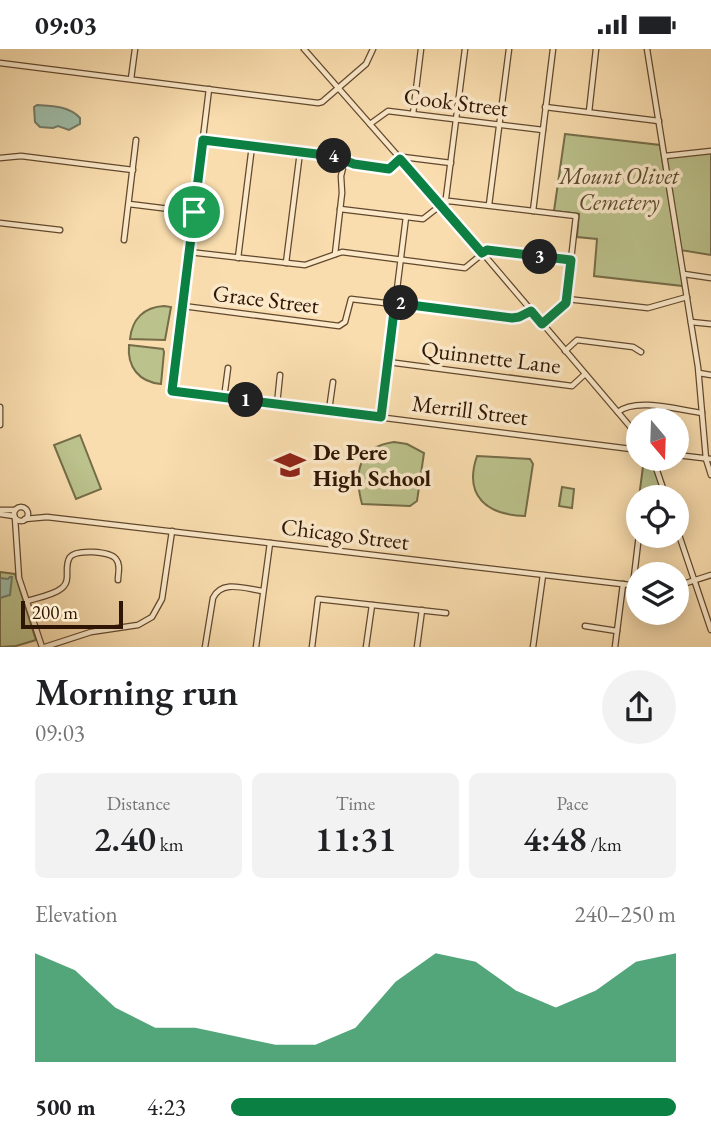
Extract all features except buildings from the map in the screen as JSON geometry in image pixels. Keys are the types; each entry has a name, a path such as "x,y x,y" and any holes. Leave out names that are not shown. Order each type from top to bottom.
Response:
{"street":[{"path":"131,79 135,49"},
{"path":"304,49 626,422"},
{"path":"0,63 318,103 366,64 373,49"},
{"path":"413,114 421,49"},
{"path":"340,209 423,219 446,198 465,49"},
{"path":"489,205 509,49"},
{"path":"533,211 552,49"},
{"path":"589,112 596,49"},
{"path":"647,49 699,373 711,475"},
{"path":"183,306 209,89"},
{"path":"545,107 659,121"},
{"name":"Cook Street","path":"370,124 385,112 542,130"},
{"path":"124,240 136,140"},
{"path":"203,140 300,152 389,169 403,157 451,163"},
{"path":"238,258 252,146"},
{"path":"664,156 711,151"},
{"path":"286,263 300,152"},
{"path":"0,158 21,156 133,170"},
{"path":"335,254 341,176 345,160"},
{"path":"440,205 449,201 576,216 566,303 542,324"},
{"path":"128,204 194,212"},
{"path":"381,417 406,217"},
{"path":"0,223 60,230"},
{"path":"189,252 308,265 342,252 465,268 487,250 571,260"},
{"path":"684,274 711,278"},
{"path":"567,299 648,308 687,297"},
{"name":"Grace Street","path":"183,306 339,326 345,322 351,299 512,318 531,311"},
{"name":"Merrill Street","path":"183,306 172,391 626,448"},
{"path":"691,321 711,324"},
{"path":"565,351 577,340 634,347 641,352"},
{"name":"Quinnette Lane","path":"388,362 572,386 585,374"},
{"path":"224,398 228,368"},
{"path":"699,373 711,375"},
{"path":"277,404 280,375"},
{"path":"329,410 333,382"},
{"path":"618,412 626,406 637,404 702,413"},
{"path":"0,407 0,425"},
{"path":"690,457 709,459"},
{"name":"Chicago Street","path":"0,512 22,507 47,517 626,584"},
{"path":"16,509 18,568 44,646 91,632 138,625 152,617 162,599 172,531"},
{"path":"17,542 27,510"},
{"name":"Chicago Street","path":"0,512 24,520 47,517"},
{"path":"256,646 270,543"},
{"path":"684,548 711,630"},
{"path":"27,601 63,588 67,581 68,561 79,552 110,555 115,558 119,565 117,580"},
{"path":"533,646 542,575"},
{"path":"689,582 711,575"},
{"path":"615,646 623,584"},
{"path":"205,646 216,591 225,586 264,591"},
{"path":"312,646 318,599 446,613"},
{"path":"366,646 372,605"},
{"path":"417,646 422,611"},
{"path":"584,626 617,631"}],"green space":[{"name":"Mount Olivet Cemetery","path":"565,134 660,145 683,286 594,276 597,239 577,237 579,214 554,211"},
{"path":"711,151 711,255 680,250 665,156"},
{"path":"164,306 171,307 165,340 130,339 133,326 140,315"},
{"path":"129,345 163,349 161,384 146,380 136,372 130,360"},
{"path":"80,435 101,489 76,499 54,445"},
{"path":"394,442 407,444 424,453 417,501 410,506 362,504 358,482 361,464 372,450"},
{"path":"477,456 530,459 533,464 525,516 500,512 482,501 473,483"},
{"path":"642,471 656,471 660,485 641,485"},
{"path":"562,487 574,489 572,508 559,506"},
{"path":"0,572 15,574 36,640 0,647"}],"shaded area":[{"path":"37,105 71,111 80,118 80,124 69,130 58,126 40,127 35,122 34,107"},
{"path":"10,577 10,595 0,598 0,578"}],"place":[{"name":"De Pere High School","path":"290,465"}],"route":[{"path":"203,140 333,156 354,164 389,169 400,159 482,253 487,250 571,260 566,303 542,324 531,311 512,318 395,303 381,417 172,391 194,212 203,140"}]}
